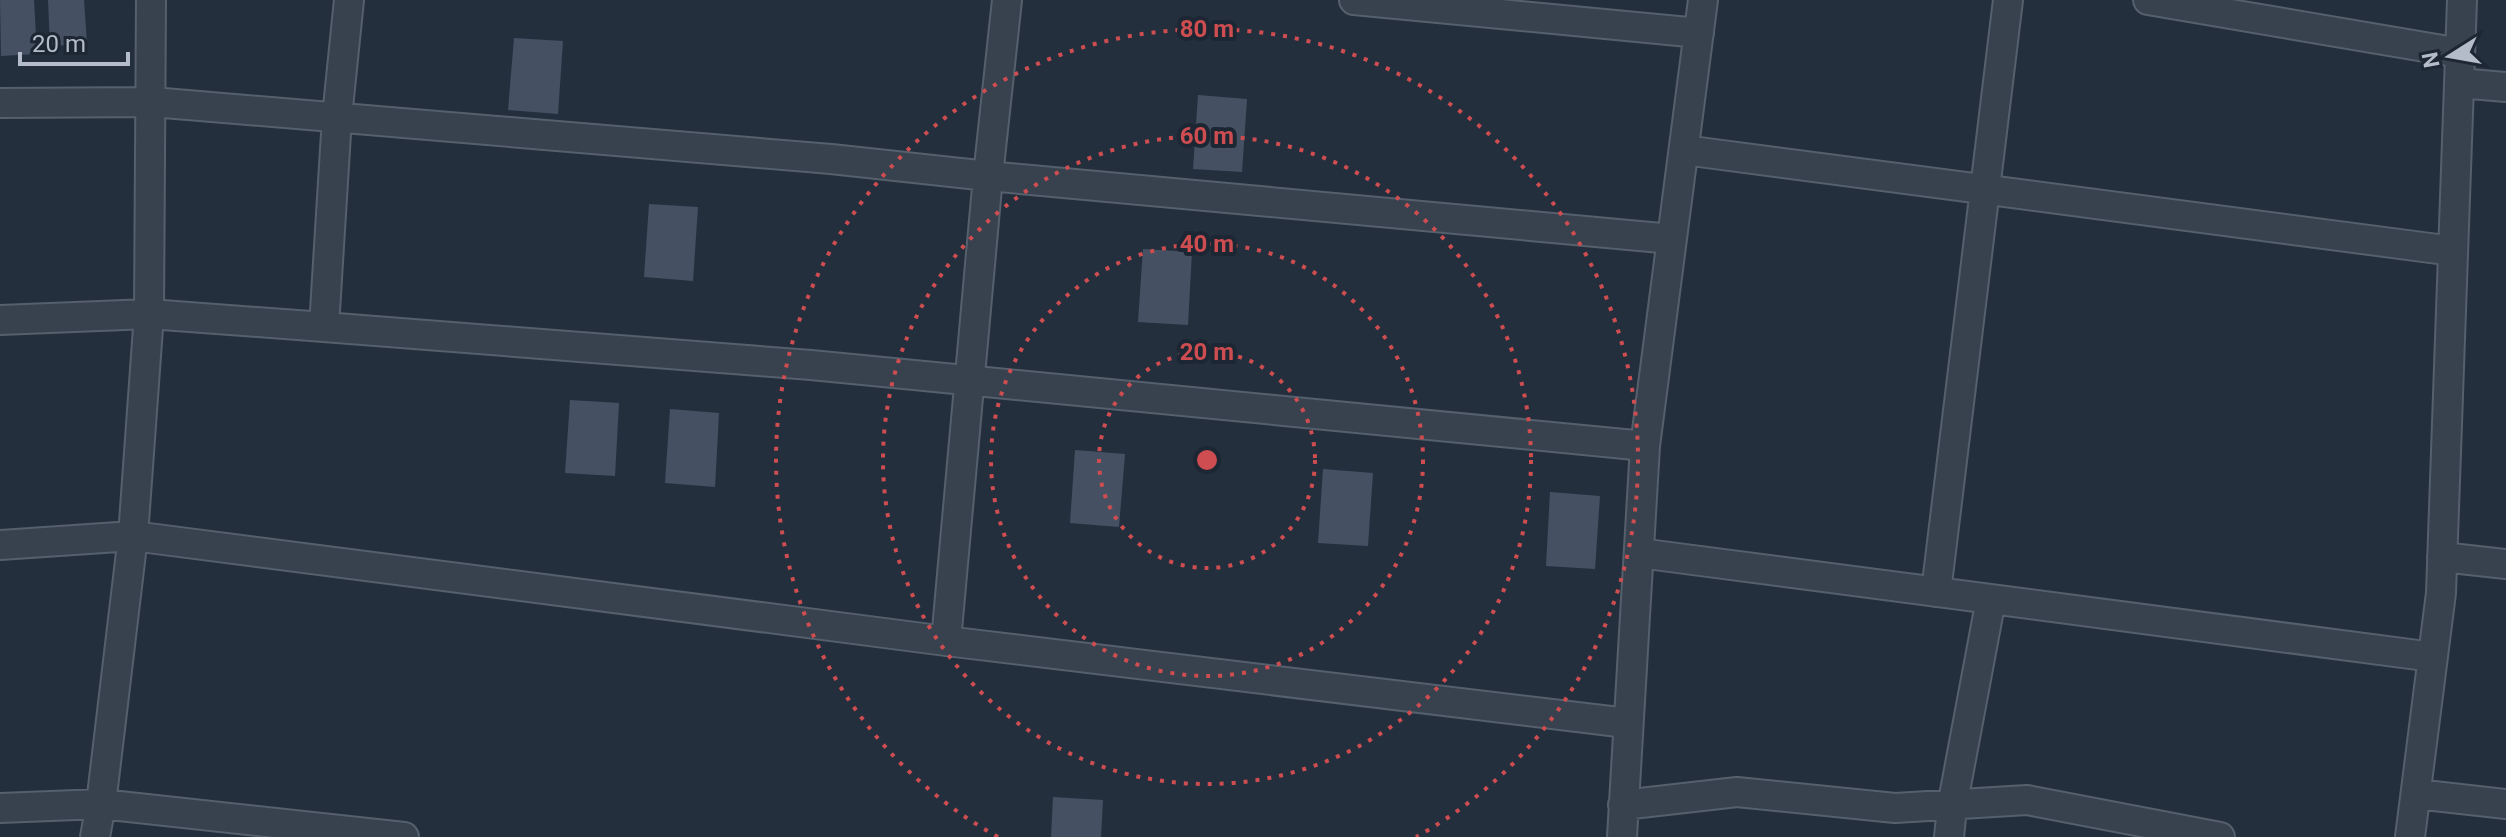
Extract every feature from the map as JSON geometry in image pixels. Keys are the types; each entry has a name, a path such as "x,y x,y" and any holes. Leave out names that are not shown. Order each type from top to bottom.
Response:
{"street":[{"path":"95,837 133,536 149,314 151,0"},
{"path":"324,327 337,117 349,0"},
{"path":"946,641 1007,0"},
{"path":"1354,0 1699,33"},
{"path":"1622,837 1645,446 1703,0"},
{"path":"1936,592 2008,0"},
{"path":"2148,0 2460,53"},
{"path":"2410,837 2441,593 2462,0"},
{"path":"2459,83 2506,87"},
{"path":"0,103 152,102 337,117 831,159 1672,239"},
{"path":"1684,150 2453,251"},
{"path":"0,320 149,314 324,327 811,365 1645,446"},
{"path":"0,545 133,536 946,641 1627,723"},
{"path":"1639,553 2433,657"},
{"path":"2442,557 2506,564"},
{"path":"1949,837 1991,599"},
{"path":"1623,805 1737,792 1895,808 1952,807 2027,800 2220,837"},
{"path":"2416,794 2506,804"},
{"path":"0,808 101,804 404,837"}],"building":[{"path":"0,0 34,0 37,54 1,56"},
{"path":"48,0 84,0 87,44 50,46"},
{"path":"514,38 563,41 558,114 508,110"},
{"path":"1198,95 1247,99 1242,172 1193,169"},
{"path":"649,204 698,207 693,281 644,277"},
{"path":"1143,249 1192,252 1188,325 1138,322"},
{"path":"570,400 619,403 615,476 565,473"},
{"path":"670,409 719,413 715,487 665,483"},
{"path":"1075,450 1125,454 1119,527 1070,523"},
{"path":"1323,469 1373,473 1368,546 1318,543"},
{"path":"1550,492 1600,496 1595,569 1546,566"},
{"path":"1053,797 1103,800 1101,837 1051,837"}]}
